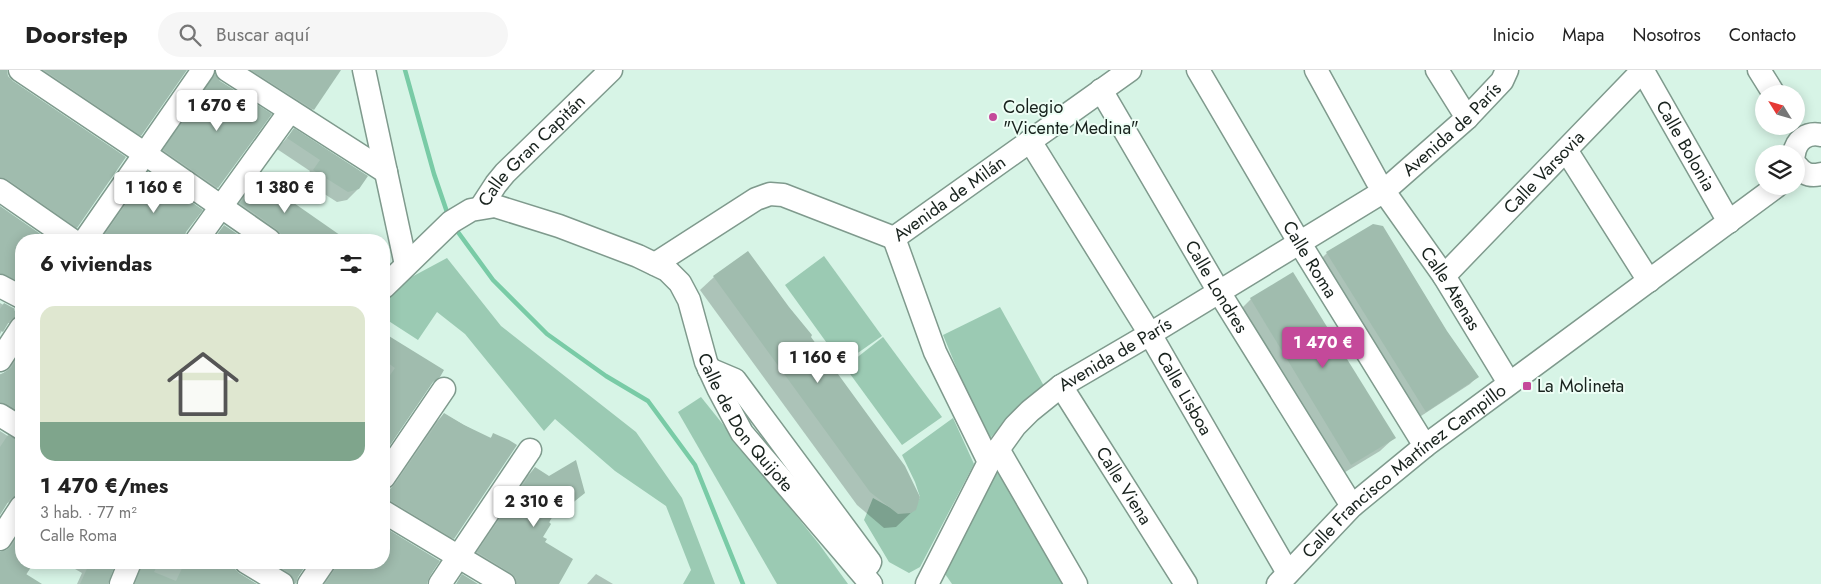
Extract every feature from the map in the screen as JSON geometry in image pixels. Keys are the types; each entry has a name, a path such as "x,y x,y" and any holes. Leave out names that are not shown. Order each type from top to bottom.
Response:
{"street":[{"path":"20,70 261,234"},
{"path":"89,234 203,70"},
{"path":"227,70 386,172"},
{"path":"364,70 406,266"},
{"name":"Calle Gran Capitán","path":"390,281 450,222 471,210 481,207 505,173 611,70"},
{"name":"Avenida de Milán","path":"1076,584 993,456 935,352 894,238 1130,70"},
{"name":"Calle Roma","path":"1198,70 1300,242 1425,446"},
{"name":"Calle Atenas","path":"1316,70 1383,190 1444,276 1509,383"},
{"path":"1437,70 1468,118"},
{"name":"Avenida de París","path":"927,584 993,456 1015,426 1030,411 1061,386 1219,292 1383,190 1468,118 1502,81 1507,70"},
{"name":"Calle Varsovia","path":"1444,276 1643,70"},
{"name":"Calle Bolonia","path":"1643,70 1729,222"},
{"path":"1758,70 1768,85"},
{"name":"Calle Londres","path":"1101,90 1219,292 1352,506"},
{"path":"201,234 290,111"},
{"name":"Calle Lisboa","path":"1030,141 1150,334 1283,579"},
{"path":"1566,150 1649,281"},
{"path":"0,190 63,234"},
{"path":"646,260 756,199 770,194 783,195 894,238"},
{"name":"Calle Francisco Martínez Campillo","path":"1283,579 1352,506 1425,446 1765,195"},
{"name":"Calle de Don Quijote","path":"481,207 495,206 559,226 667,270 680,283 689,300 709,369 742,433 868,580"},
{"path":"0,286 15,294"},
{"path":"0,360 15,337"},
{"name":"Calle Viena","path":"1061,386 1186,584"},
{"path":"390,468 444,389"},
{"path":"0,415 15,424"},
{"path":"440,584 530,450"},
{"path":"0,539 15,516"},
{"path":"390,516 504,584"},
{"path":"121,584 127,569"},
{"path":"257,569 282,584"},
{"path":"309,584 319,569"}],"green space":[{"path":"824,256 882,336 842,364 785,285"},
{"path":"447,258 501,326 636,432 682,498 715,584 683,584 691,570 666,506 615,471 555,419 544,431 465,334 437,312 418,340 390,322 390,296 406,280"},
{"path":"1000,307 1044,386 987,441 943,335"},
{"path":"883,337 942,417 902,445 845,367"},
{"path":"701,397 819,544 848,584 777,584 678,412"},
{"path":"953,418 974,464 920,567 909,573 889,562 864,520 873,498 898,512 914,511 920,497 902,455"},
{"path":"1000,463 1071,584 952,584 943,571"}],"building":[{"path":"0,70 7,70 8,76 13,81 126,157 77,228 7,179 0,177"},
{"path":"44,70 187,70 141,136"},
{"path":"251,70 341,70 314,110"},
{"path":"215,74 220,81 272,114 218,188 163,150"},
{"path":"294,128 368,176 359,189 348,192 313,170 320,160 287,138"},
{"path":"148,172 203,210 186,234 105,234"},
{"path":"261,174 283,190 281,194 338,234 281,234 240,203"},
{"path":"0,206 40,234 15,234 15,279 0,273"},
{"path":"1373,224 1383,226 1447,331 1479,377 1426,412 1326,252"},
{"path":"224,225 237,234 217,234"},
{"path":"748,251 812,335 811,337 905,466 920,497 916,510 911,513 898,514 870,492 713,276"},
{"path":"1293,272 1396,438 1351,465 1250,298"},
{"path":"4,303 15,309 15,317 10,320 3,332 0,330 0,309"},
{"path":"390,337 444,370 440,377 433,382 390,445 390,375 395,368 390,364"},
{"path":"15,362 15,409 0,402 0,375 11,368"},
{"path":"444,413 491,438 493,433 517,445 454,539 390,501 390,489"},
{"path":"8,435 15,438 15,496 10,499 0,515 0,447"},
{"path":"576,460 585,493 571,504 566,494 549,522 551,524 543,537 547,539 545,542 573,559 559,584 517,584 516,578 511,573 477,552 535,467 549,476"},
{"path":"390,531 440,561 429,577 427,584 325,584 335,569 390,569"},
{"path":"15,541 15,569 30,569 26,574 42,584 0,584 0,552 11,547"},
{"path":"87,569 113,569 108,584 80,584"},
{"path":"140,569 156,569 154,572 176,581 182,569 235,569 257,584 135,584"},
{"path":"283,569 303,569 296,584 289,573"},
{"path":"462,574 478,584 456,584"}],"waterway":[{"path":"405,70 434,174 448,215"},
{"path":"455,228 493,280 547,334 606,376 648,401 695,465 743,584"}],"place":[{"name":"Colegio \"Vicente Medina\"","path":"993,117"},
{"name":"La Molineta","path":"1527,386"}]}
